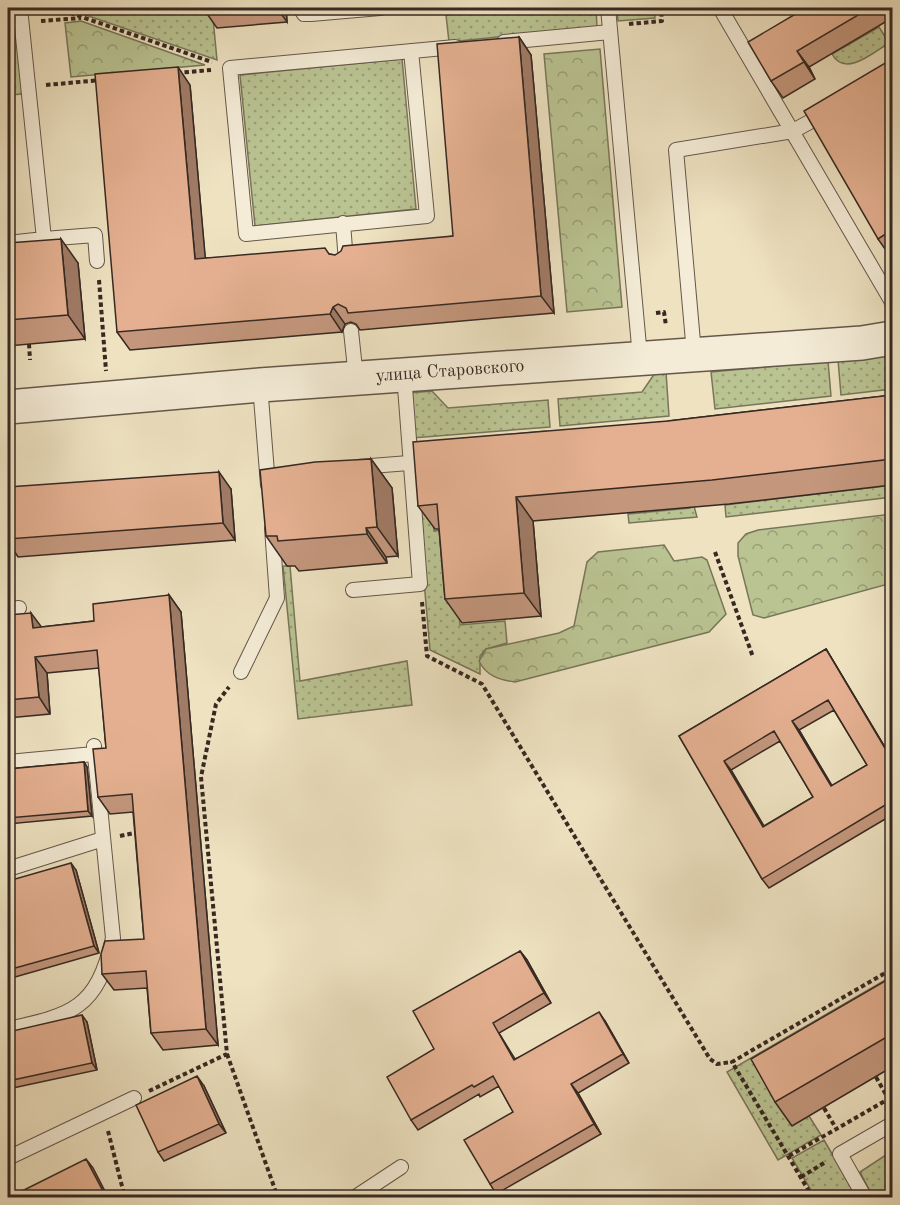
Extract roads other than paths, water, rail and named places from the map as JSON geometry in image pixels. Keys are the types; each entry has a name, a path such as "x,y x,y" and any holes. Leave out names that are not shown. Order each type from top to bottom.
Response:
{"street":[{"name":"улица Старовского","path":"8,407 404,374 862,343 892,338"}],"lane":[{"path":"20,8 44,239"},
{"path":"300,8 304,14 311,14 380,8"},
{"path":"608,8 640,357"},
{"path":"720,8 892,302"},
{"path":"494,43 610,32"},
{"path":"411,51 427,216 246,234 230,68 470,45"},
{"path":"694,353 676,150 793,131 843,103"},
{"path":"343,223 346,264"},
{"path":"8,243 95,236 97,261"},
{"path":"351,331 356,378"},
{"path":"353,590 420,584 404,374"},
{"path":"260,385 269,495"},
{"path":"339,468 409,463"},
{"path":"241,672 277,598 271,518"},
{"path":"8,762 94,750 113,938 110,953 95,986 78,1006 60,1017 8,1029"},
{"path":"8,869 103,839"},
{"path":"8,1158 134,1098"},
{"path":"865,1197 844,1152 892,1124"},
{"path":"354,1197 401,1167"}]}
